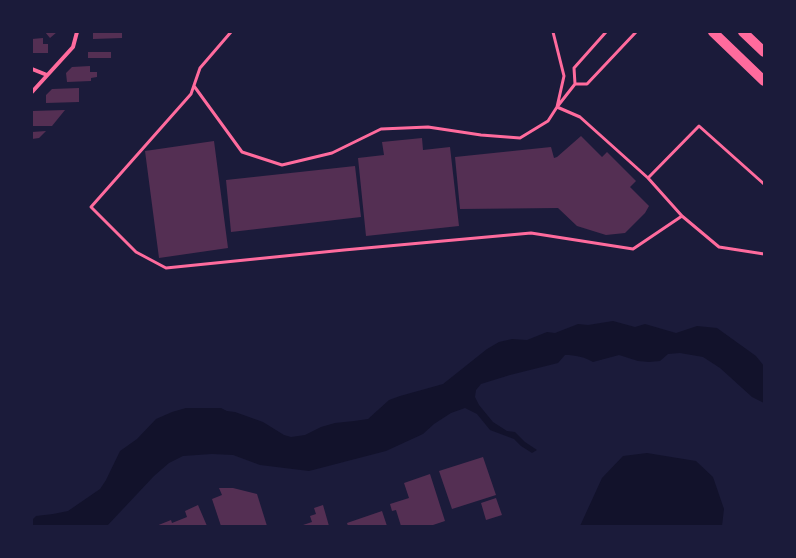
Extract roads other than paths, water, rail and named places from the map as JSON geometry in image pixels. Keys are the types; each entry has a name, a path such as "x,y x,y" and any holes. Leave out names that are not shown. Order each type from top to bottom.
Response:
{"main road":[{"path":"713,32 764,81"},
{"path":"743,32 764,52"}],"street":[{"path":"32,92 72,47 77,32"},
{"path":"32,69 47,75"}],"lane":[{"path":"231,32 200,68 191,94 91,207 136,252 166,268 344,250 531,234 633,249 682,216"},
{"path":"553,32 564,76 557,107"},
{"path":"194,86 242,152 282,165 332,153 381,130 428,127 482,135 520,138 548,121 575,84 574,68 606,32"},
{"path":"575,84 587,84 636,32"},
{"path":"557,107 580,117 648,178 682,216 719,247 764,254"},
{"path":"648,178 699,126 764,184"}]}
